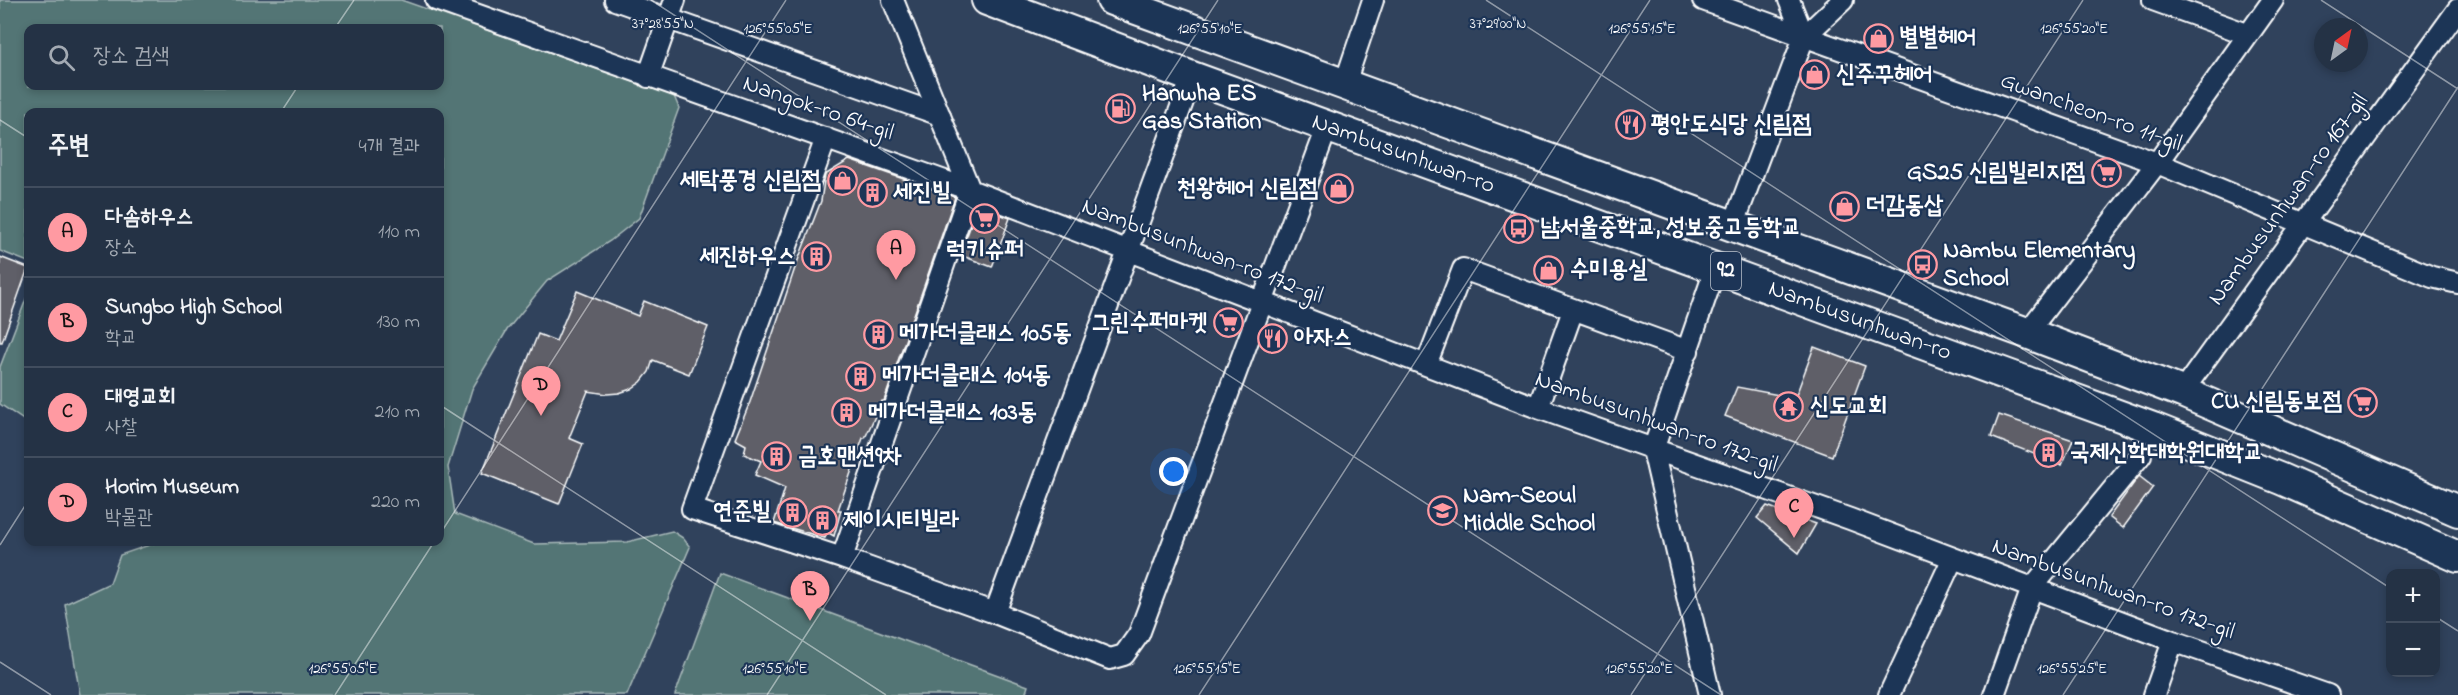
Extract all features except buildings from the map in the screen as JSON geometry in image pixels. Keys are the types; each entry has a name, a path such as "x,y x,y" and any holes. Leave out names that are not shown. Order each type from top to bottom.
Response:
{"main road":[{"name":"Nambusunhwan-ro","path":"987,0 2153,428 2281,479 2458,557"},
{"name":"Nambusunhwan-ro","path":"1112,0 2027,333 2182,392 2458,511"}],"street":[{"name":"Nangok-ro 64-gil","path":"436,0 970,190"},
{"path":"615,0 940,116"},
{"path":"648,77 675,0"},
{"path":"842,558 970,190 893,0"},
{"path":"1345,83 1373,0"},
{"name":"Gwancheon-ro 11-gil","path":"1703,0 2157,163 2432,277 2458,283"},
{"path":"1789,0 1804,37"},
{"path":"1732,226 1804,37 1844,0"},
{"path":"2153,0 2247,34"},
{"path":"2027,333 2157,163 2272,0"},
{"name":"Nambusunhwan-ro 167-gil","path":"2182,392 2458,9"},
{"path":"995,613 1192,77"},
{"path":"826,138 692,509 842,558 995,613 1110,659 1124,655 1139,634 1328,125"},
{"name":"Nambusunhwan-ro 172-gil","path":"970,190 1538,408 1850,519 2174,641 2328,695"},
{"path":"1710,695 1653,450 1716,267"},
{"path":"1426,364 1463,269 1688,351"},
{"path":"1538,408 1573,310"},
{"path":"1994,695 2032,588 2141,455"},
{"path":"1889,695 1953,558"},
{"path":"2154,695 2174,641"}],"green space":[{"path":"0,0 401,0 674,96 679,108 639,218 610,241 547,281 507,330 472,389 448,467 455,514 534,544 627,542 672,531 683,538 690,547 627,695 80,695 65,604 110,583 120,555 146,546 444,546 444,108 24,108 24,260 0,251"},
{"path":"24,304 24,420 0,404 0,367"},
{"path":"720,573 1028,686 1025,695 675,695"}],"place":[{"name":"별별헤어","path":"1878,38"},
{"name":"신주꾸헤어","path":"1815,75"},
{"name":"Hanwha ES Gas Station","path":"1121,108"},
{"name":"평안도식당 신림점","path":"1630,125"},
{"name":"GS25 신림빌리지점","path":"2106,173"},
{"name":"세탁풍경 신림점","path":"842,181"},
{"name":"천왕헤어 신림점","path":"1339,189"},
{"name":"세진빌","path":"872,193"},
{"name":"더감동삽","path":"1845,206"},
{"name":"럭키슈퍼","path":"985,218"},
{"name":"남서울중학교, 성보중고등학교","path":"1519,228"},
{"name":"세진하우스","path":"817,257"},
{"name":"Nambu Elementary School","path":"1922,265"},
{"name":"수미용실","path":"1549,270"},
{"name":"다솜하우스","path":"896,280"},
{"name":"그린수퍼마켓","path":"1228,323"},
{"name":"메가더클래스 105동","path":"878,334"},
{"name":"아자스","path":"1273,338"},
{"name":"메가더클래스 104동","path":"861,376"},
{"name":"CU 신림동보점","path":"2363,402"},
{"name":"신도교회","path":"1789,407"},
{"name":"메가더클래스 103동","path":"847,413"},
{"name":"Horim Museum","path":"541,416"},
{"name":"국제신학대학원대학교","path":"2049,453"},
{"name":"금호맨션9차","path":"777,457"},
{"name":"Nam-Seoul Middle School","path":"1442,510"},
{"name":"연준빌","path":"792,512"},
{"name":"제이시티빌라","path":"822,521"},
{"name":"대영교회","path":"1794,538"},
{"name":"Sungbo High School","path":"810,621"}]}
